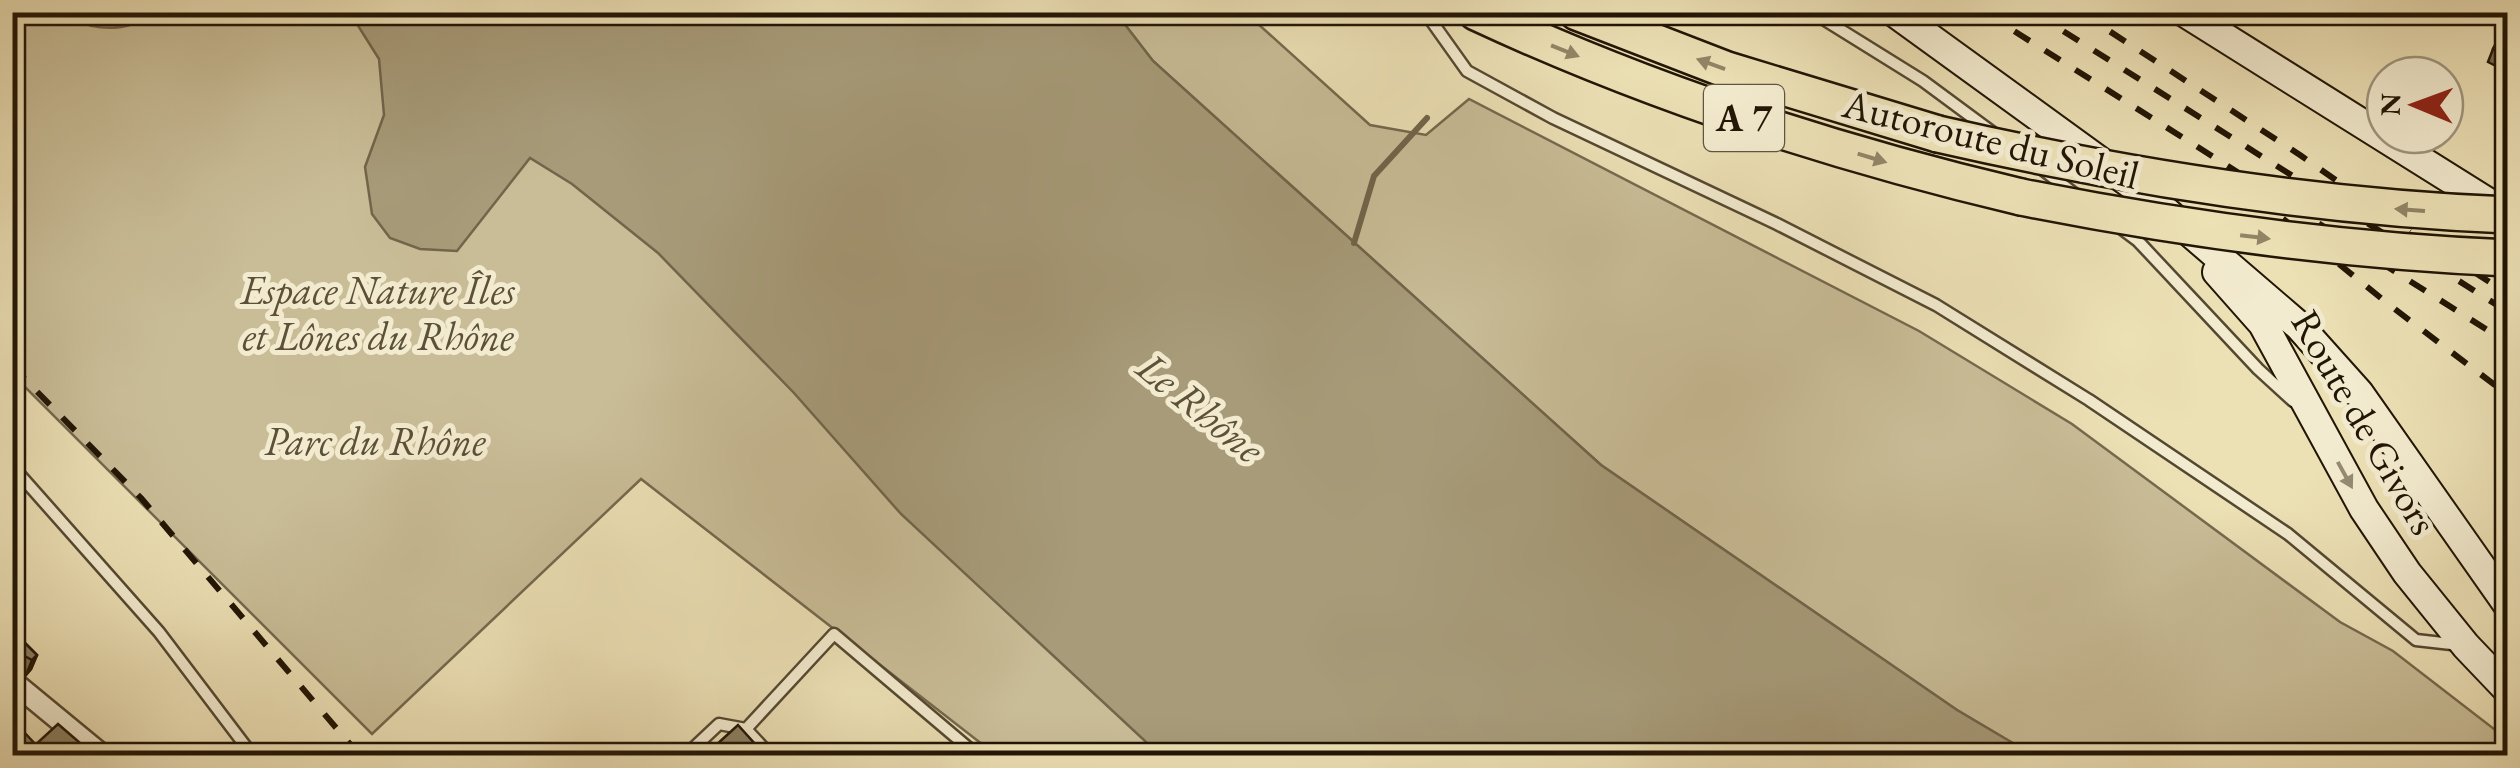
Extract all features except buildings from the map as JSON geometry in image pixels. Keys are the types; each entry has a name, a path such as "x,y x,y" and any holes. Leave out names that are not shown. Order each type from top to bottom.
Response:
{"highway":[{"name":"Autoroute du Soleil","path":"1476,12 1632,78 1772,127 2021,197 2244,236 2508,258"},
{"name":"Autoroute du Soleil","path":"1577,12 1727,70 1938,134 2195,186 2380,208 2508,215"}],"main road":[{"name":"Route de Givors","path":"1894,12 2149,197 2261,290 2359,393 2508,605"},
{"path":"2184,12 2508,215"},
{"name":"Route de Givors","path":"2149,197 2264,324 2364,509 2466,646 2508,690"},
{"path":"2294,381 2307,364 2329,358"},
{"path":"2408,573 2486,650 2508,660"}],"street":[{"path":"12,681 103,756"}],"lane":[{"path":"1426,12 1468,70 1552,118 1777,224 1936,305 2089,400 2288,534 2416,640 2466,646"},
{"path":"1812,12 1923,81 2138,241 2258,369 2316,422"},
{"path":"12,466 159,632 254,756"},
{"path":"746,730 834,634 978,756"},
{"path":"685,756 719,724 746,730 771,756"}],"green space":[{"name":"Espace Nature Îles et Lônes du Rhône","path":"12,13 787,13 1584,755 996,755 641,479 372,734 13,375"},
{"path":"1116,13 1246,13 1370,125 1426,135 1469,99 1919,331 2072,424 2340,622 2393,651 2507,739 2507,755 2033,755 1957,710 1601,465 1153,61"}],"water":[{"path":"67,13 129,13 133,24 99,27"},
{"name":"Le Rhône","path":"350,13 1116,13 1153,61 1601,465 1957,710 2033,755 1160,755 901,514 794,393 658,253 572,184 530,158 457,251 420,249 390,238 372,214 365,167 384,115 379,59"}],"waterway":[{"path":"1354,243 1374,176 1427,118"}],"railway":[{"path":"1984,12 2508,343"},
{"path":"2033,12 2508,312"},
{"path":"2080,12 2300,155 2410,232"},
{"path":"2255,196 2508,395"},
{"path":"2474,272 2508,294"},
{"path":"12,366 141,498 360,756"}],"park label":[{"name":"Parc du Rhône","path":"375,441"}]}
